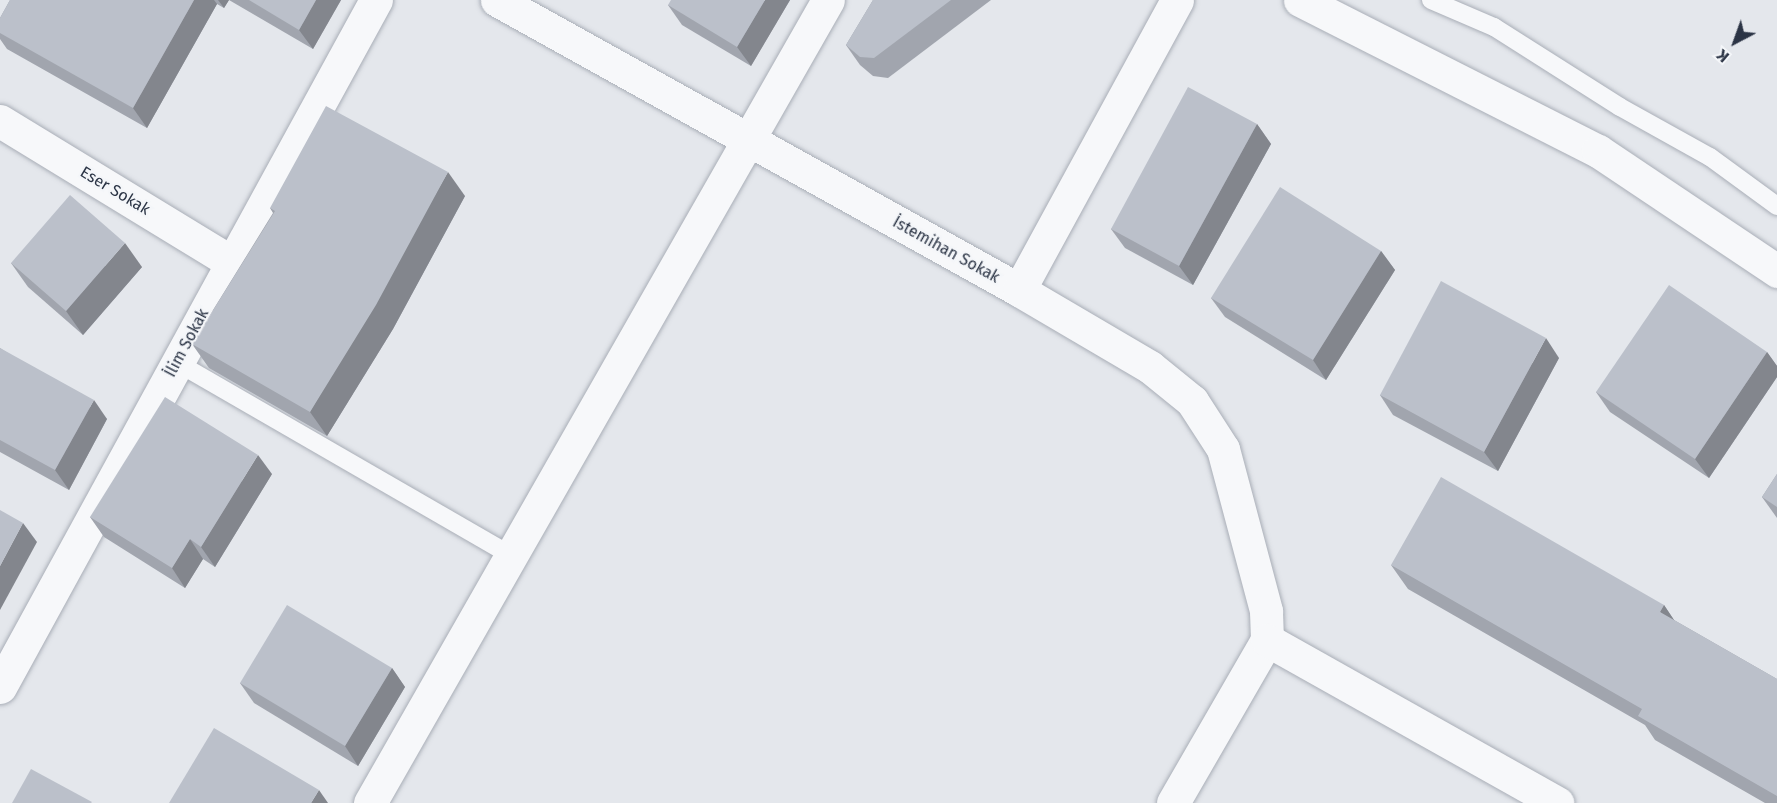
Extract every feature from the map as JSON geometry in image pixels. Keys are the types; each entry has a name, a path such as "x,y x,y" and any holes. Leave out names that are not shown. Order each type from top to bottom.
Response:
{"street":[{"name":"İlim Sokak","path":"0,687 376,0"},
{"name":"İstemihan Sokak","path":"496,0 1019,290 1150,367 1192,400 1223,449 1266,625"},
{"path":"370,803 828,0"},
{"path":"1019,290 1177,0"},
{"path":"1299,0 1598,151 1777,271"},
{"name":"Eser Sokak","path":"0,121 231,262"},
{"path":"1173,803 1266,625 1557,803"}],"lane":[{"path":"1431,0 1494,27 1620,107 1710,157 1777,206"},
{"path":"176,362 512,556"}],"building":[{"path":"10,0 194,0 133,108 0,33 0,18"},
{"path":"249,0 316,0 299,30"},
{"path":"671,0 765,0 737,47 668,5"},
{"path":"873,0 951,0 874,58 860,57 846,45"},
{"path":"1188,87 1257,124 1179,266 1111,229"},
{"path":"326,106 448,172 376,305 310,412 192,344 275,211 270,208"},
{"path":"1280,187 1381,251 1313,360 1211,298"},
{"path":"70,195 125,243 66,311 11,263"},
{"path":"1441,281 1546,338 1484,452 1380,395"},
{"path":"1669,285 1767,352 1695,459 1596,392"},
{"path":"0,348 94,400 55,470 0,440"},
{"path":"165,397 258,455 201,547 190,539 172,568 90,517"},
{"path":"1777,474 1777,507 1762,497"},
{"path":"1441,477 1664,605 1660,612 1777,679 1777,796 1638,716 1642,709 1391,565"},
{"path":"0,510 23,523 0,566"},
{"path":"287,605 392,668 345,746 240,683"},
{"path":"214,728 319,790 311,803 169,803"},
{"path":"31,769 92,802 12,803"}]}
